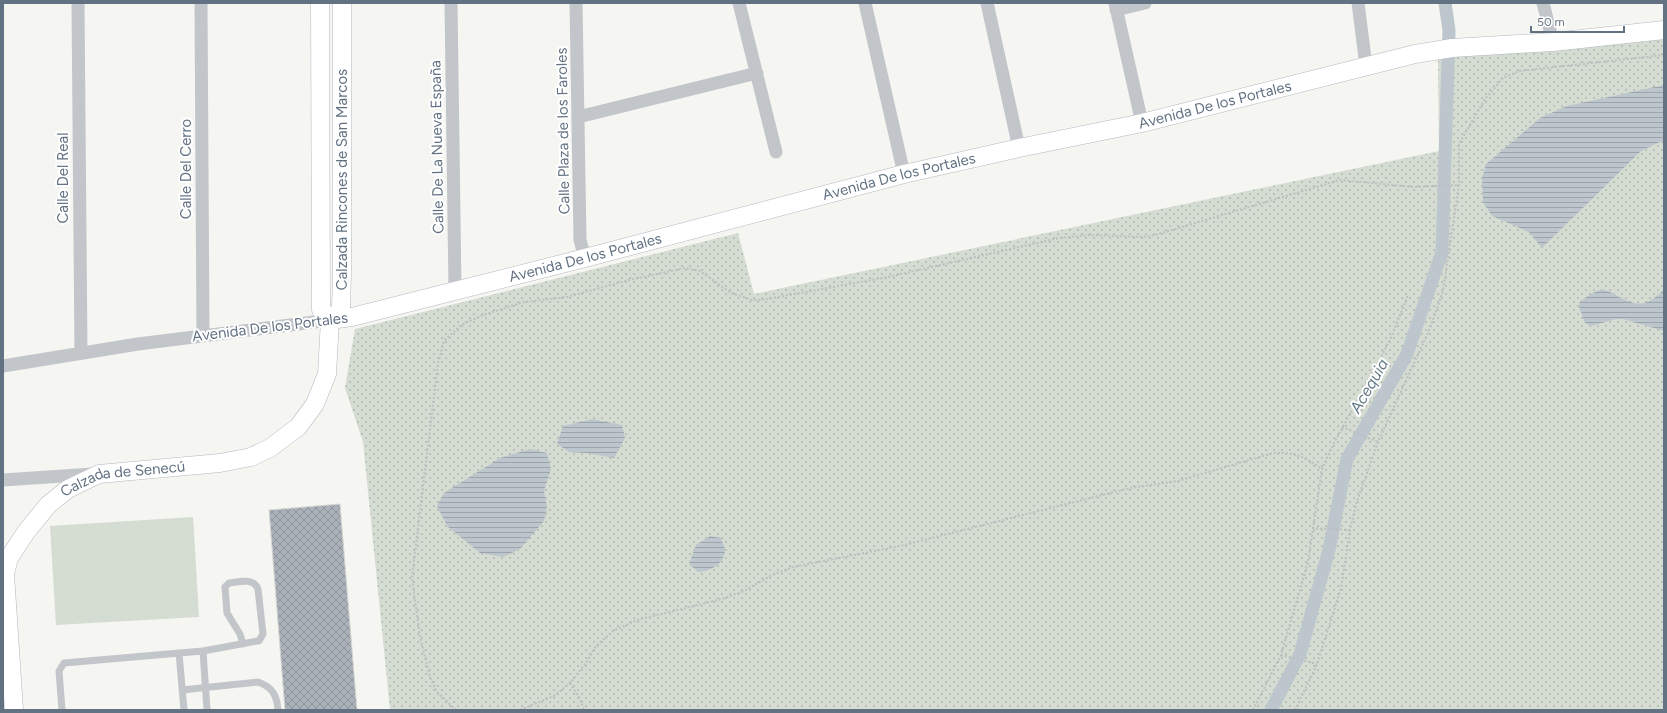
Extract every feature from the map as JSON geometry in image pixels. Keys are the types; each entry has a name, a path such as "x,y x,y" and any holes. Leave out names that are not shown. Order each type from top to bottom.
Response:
{"street":[{"name":"Calle Del Real","path":"78,3 81,353"},
{"name":"Calle Del Cerro","path":"201,3 203,336"},
{"name":"Calzada Rincones de San Marcos","path":"320,3 321,310 330,320 340,309 342,273 342,3"},
{"name":"Calle De La Nueva España","path":"451,3 455,290"},
{"name":"Calle Plaza de los Faroles","path":"576,3 580,240 585,258"},
{"path":"740,3 776,152"},
{"path":"865,3 904,174"},
{"path":"987,3 1019,148"},
{"path":"1142,123 1116,7 1145,3"},
{"path":"1358,3 1366,66"},
{"path":"1544,3 1553,42"},
{"name":"Avenida De los Portales","path":"81,353 138,344 352,317 585,258 904,174 1019,148 1142,123 1366,66 1437,50 1553,42 1664,30"},
{"path":"578,117 757,74"},
{"name":"Calzada de Senecú","path":"14,710 7,665 4,574 9,558 26,532 48,505 68,489 99,474 220,463 251,457 270,448 298,427 315,404 327,374 330,320"},
{"path":"3,366 81,353"},
{"path":"3,480 99,474"}],"lane":[{"path":"62,710 59,671 64,663 203,651 243,644 260,641 263,634 258,589 254,583 250,581 229,583 225,587 227,613 240,634 243,644"},
{"path":"203,651 207,710"},
{"path":"179,653 184,710"},
{"path":"182,690 258,682 267,685 273,690 277,700 278,710"}],"path":[{"path":"1295,710 1316,664 1341,588 1350,530 1357,500 1378,442 1431,326 1443,291 1458,186 1460,144 1485,99 1503,78 1518,71 1664,55"},
{"path":"456,710 437,692 430,677 420,637 412,578 438,363 444,340 461,325 483,315 524,302 567,297 629,280 685,268 700,271 731,293 752,300 762,300 888,277 1059,238 1090,235 1143,237 1155,235 1340,180 1415,187 1458,186"},
{"path":"1253,710 1281,655 1308,562 1322,469 1342,427 1391,338 1408,295"},
{"path":"1342,427 1378,442"},
{"path":"520,710 554,696 570,683 586,663 596,646 613,631 637,620 722,600 744,591 770,576 793,568 900,546 1130,488 1178,481 1273,453 1289,452 1302,456 1322,469"},
{"path":"1312,528 1350,530"},
{"path":"1281,655 1316,664"},
{"path":"570,683 580,699 584,710"}],"shaded area":[{"path":"1664,37 1664,710 390,710 363,442 345,388 355,329 738,233 754,294 1439,151 1438,58"},
{"path":"1664,85 1664,140 1641,151 1542,248 1529,232 1492,216 1483,202 1482,178 1486,164 1540,118 1567,106"},
{"path":"1664,289 1664,331 1623,319 1616,319 1591,326 1585,323 1579,307 1580,301 1600,290 1606,290 1627,301 1640,304 1651,300"},
{"path":"592,419 622,425 625,438 614,458 587,453 569,452 557,444 563,426"},
{"path":"530,449 547,453 551,469 544,491 547,507 544,521 520,549 503,557 480,553 447,526 437,506 444,493 500,458"},
{"path":"193,517 199,617 56,625 50,526"},
{"path":"710,536 721,538 725,549 724,555 722,560 712,569 698,572 689,564 696,545"}],"building":[{"path":"340,504 357,710 285,710 269,510"}],"waterway":[{"name":"Acequia","path":"1271,710 1300,654 1329,550 1347,459 1407,354 1442,252 1449,30 1445,3"}]}
